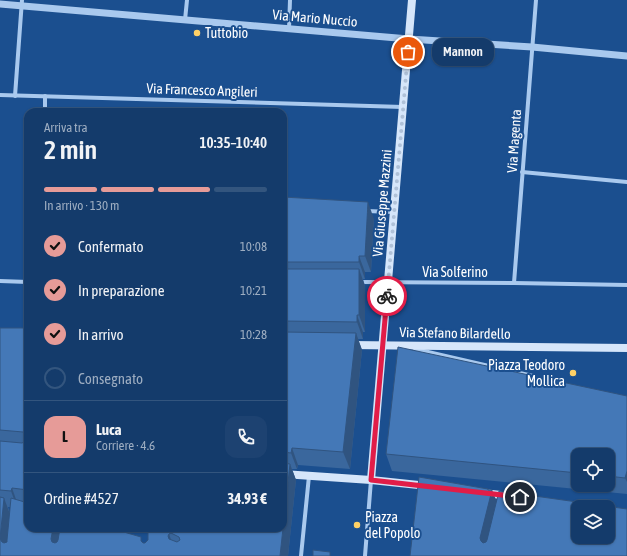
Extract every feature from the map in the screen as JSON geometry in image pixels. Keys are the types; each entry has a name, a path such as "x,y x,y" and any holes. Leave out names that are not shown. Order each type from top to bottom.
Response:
{"main road":[{"name":"Via Giuseppe Mazzini","path":"371,480 412,0"},
{"name":"Via Stefano Bilardello","path":"344,344 627,348"},
{"path":"287,474 371,480 435,487"},
{"path":"474,492 504,499 521,497"}],"street":[{"path":"185,20 187,0"},
{"path":"289,29 290,0"},
{"name":"Via Magenta","path":"514,283 536,0"},
{"path":"15,96 22,3"},
{"name":"Via Mario Nuccio","path":"0,4 22,3 185,20 409,39 532,47 627,56"},
{"name":"Via Francesco Angileri","path":"0,95 403,107"},
{"path":"45,96 45,108"},
{"path":"522,172 627,182"},
{"path":"362,210 394,212"},
{"path":"0,281 24,282"},
{"name":"Via Solferino","path":"350,282 627,285"},
{"path":"399,345 536,377"},
{"path":"301,556 309,476"},
{"path":"365,556 371,480"}],"building":[{"path":"287,197 368,202 365,256 359,256 359,262 287,262"},
{"path":"287,269 359,269 359,315 357,315 357,322 287,321"},
{"path":"0,328 24,328 24,432 0,430"},
{"path":"287,332 356,333 343,452 292,448 291,453 287,452"},
{"path":"398,347 627,396 627,471 625,478 615,477 615,448 571,448 571,472 386,454"},
{"path":"0,441 24,442 24,490 12,488 11,491 0,490"},
{"path":"287,464 290,464 287,492"},
{"path":"419,477 492,490 480,538 483,543 487,540 499,491 571,501 571,544 615,544 615,507 627,509 627,556 410,556"},
{"path":"0,497 4,498 0,539"},
{"path":"11,498 24,502 24,532 52,532 51,539 52,542 55,543 58,540 59,532 124,532 141,537 141,541 145,543 148,540 148,532 283,532 280,556 0,556 0,539 4,543 7,542","holes":["171,533 179,537 180,540 177,542 169,539 168,536"]},
{"path":"313,550 330,552 330,556 313,556"}],"way so far":[{"path":"387,296 408,52"}],"place":[{"name":"Tuttobio","path":"197,33"},
{"name":"Mannon","path":"408,52"},
{"name":"Piazza Teodoro Mollica","path":"573,373"},
{"name":"Piazza del Popolo","path":"357,525"}],"route":[{"path":"387,296 371,480 520,497"}]}
